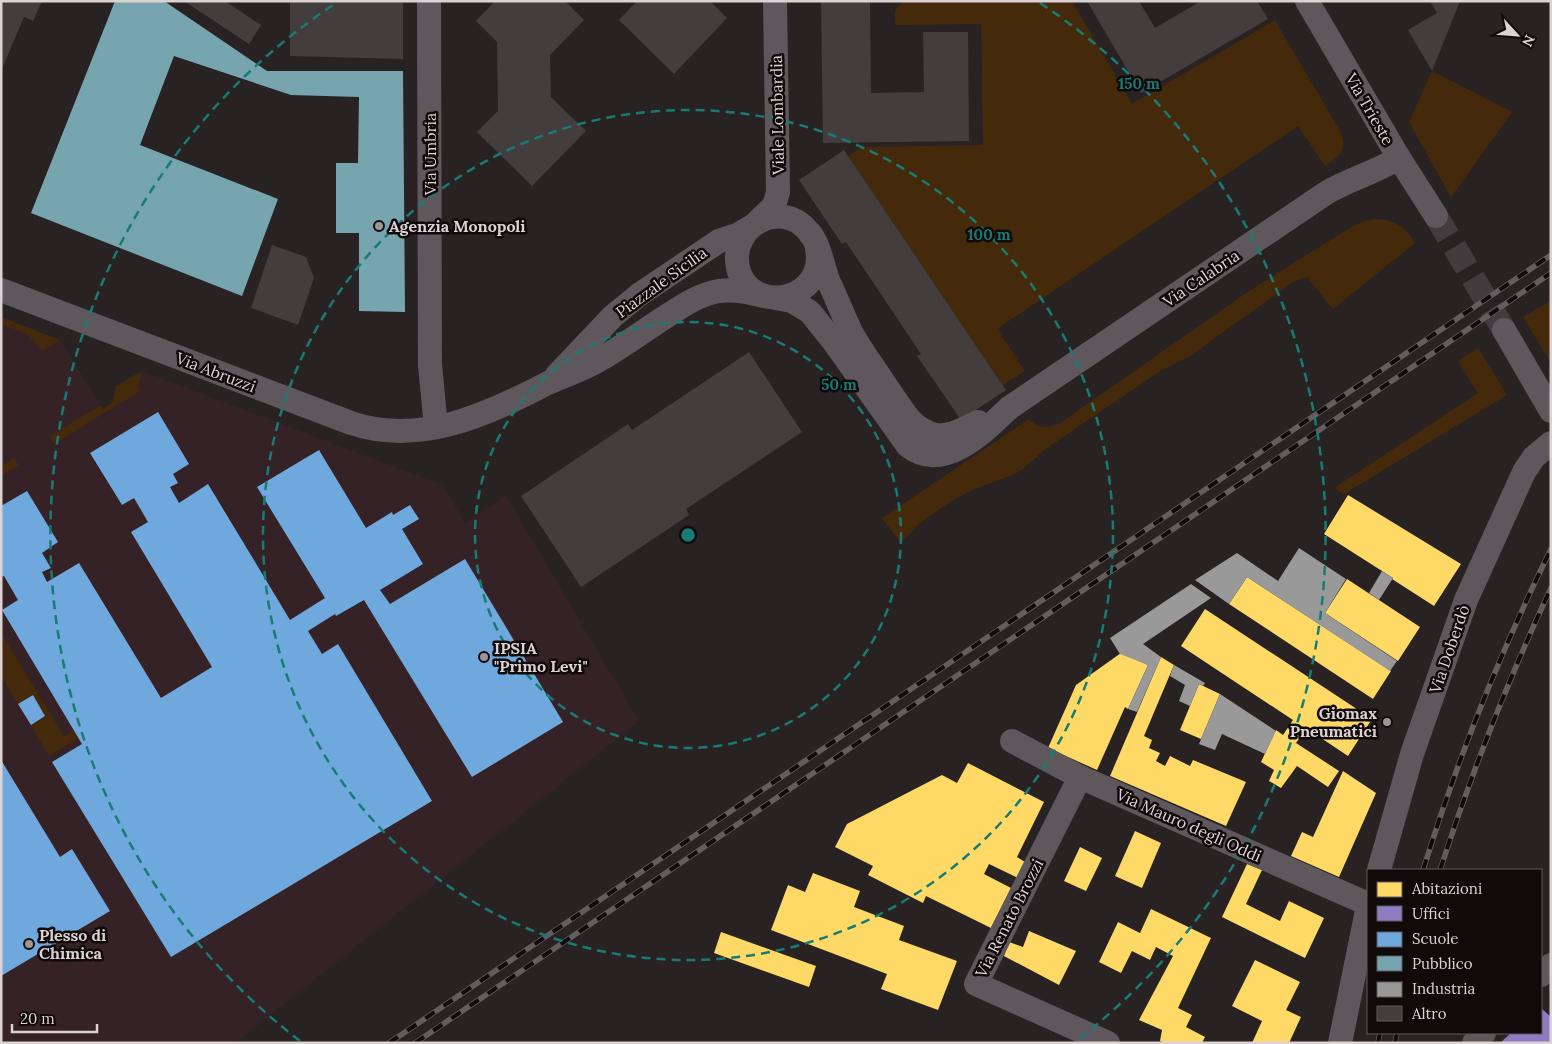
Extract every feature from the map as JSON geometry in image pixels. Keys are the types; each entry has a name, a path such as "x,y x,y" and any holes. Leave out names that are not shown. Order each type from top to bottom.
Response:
{"street":[{"name":"Via Umbria","path":"429,1 430,365 436,427"},
{"name":"Viale Lombardia","path":"770,297 753,290 744,281 736,258 738,247 753,225 774,206 778,192 775,1"},
{"name":"Via Trieste","path":"1307,1 1399,158 1436,216"},
{"name":"Via Calabria","path":"770,297 792,301 810,312 834,342 908,446 922,454 939,455 968,443 981,434 1009,408 1326,193 1399,158"},
{"path":"753,225 771,217 785,217 798,222 808,231 816,243 818,257 816,270 809,282 800,292 788,297 770,297"},
{"name":"Piazzale Sicilia","path":"538,389 565,367 613,316 640,294 719,241 737,235 753,225"},
{"name":"Via Calabria","path":"816,243 827,276 854,337 916,426 935,435 952,434 1009,408"},
{"name":"Via Abruzzi","path":"1,290 364,427 397,431 436,427"},
{"name":"Piazzale Sicilia","path":"436,427 486,413 595,363 696,298 730,290 746,291 770,297"},
{"path":"1504,330 1551,411"},
{"name":"Via Doberdò","path":"1378,869 1412,754 1466,600 1524,472 1534,457 1551,443"},
{"name":"Via Mauro degli Oddi","path":"1012,741 1080,777 1367,905"},
{"name":"Via Renato Brozzi","path":"1080,777 976,984 1108,1043"},
{"path":"1340,1043 1367,910"},
{"path":"1542,974 1551,965"},
{"path":"1474,1043 1483,1034"}],"shaded area":[{"path":"904,1 1072,1 1132,104 1275,20 1341,133 1343,149 1338,156 1325,166 1298,126 997,329 1025,371 1003,385 848,156 862,147 983,145 981,24 895,25 895,10"},
{"path":"1432,71 1512,112 1451,197 1409,122"},
{"path":"1374,219 1393,222 1403,228 1415,243 1333,309 1307,277 1293,282 1190,356 1162,370 1044,450 1023,469 1015,474 972,490 950,502 919,524 900,542 882,518 1029,419 1036,425 1044,427 1060,423 1249,291 1353,226"},
{"path":"1551,301 1551,363 1523,317"},
{"path":"1,317 60,340 103,409 138,387 142,371 443,485 465,523 506,496 639,721 236,1043 1,1043"},
{"path":"1,317 60,340 42,351 27,334 1,324"},
{"path":"1478,348 1507,395 1344,494 1334,488 1478,393 1458,361"},
{"path":"142,371 138,387 140,391 54,444 50,436 101,405 103,409 112,403 116,386"},
{"path":"14,458 19,465 1,476 1,466"},
{"path":"1,633 64,736 74,730 79,738 49,756 31,725 45,716 33,695 18,704 1,676"}],"building: Abitazioni":[{"path":"1348,495 1461,564 1434,606 1324,534"},
{"path":"1247,577 1391,671 1373,699 1229,604"},
{"path":"1347,579 1420,627 1398,661 1325,613"},
{"path":"1205,609 1372,719 1348,756 1306,728 1296,743 1339,771 1328,787 1297,766 1281,788 1269,781 1274,770 1261,762 1276,730 1283,735 1293,720 1181,646"},
{"path":"1121,653 1148,665 1128,709 1125,707 1097,770 1048,748 1076,685"},
{"path":"1161,657 1174,665 1144,736 1152,740 1149,748 1160,753 1156,761 1165,766 1170,756 1190,766 1193,760 1246,782 1226,826 1110,776"},
{"path":"1199,684 1220,694 1201,739 1180,730"},
{"path":"968,763 1044,802 1017,857 1028,864 1020,879 989,864 984,874 1011,888 991,928 926,896 923,903 868,875 873,866 835,847 847,824 942,775 957,783"},
{"path":"1343,771 1376,793 1339,877 1291,856 1302,832 1313,837"},
{"path":"1135,831 1161,843 1142,888 1115,876"},
{"path":"1080,847 1102,858 1086,891 1064,881"},
{"path":"1247,864 1262,870 1246,904 1280,921 1289,901 1324,918 1305,958 1222,917"},
{"path":"813,873 860,891 854,907 904,926 899,940 957,961 938,1010 881,989 887,974 771,930 788,885 805,892"},
{"path":"1151,909 1211,938 1178,1008 1192,1015 1186,1027 1205,1037 1202,1043 1164,1043 1160,1041 1162,1030 1139,1020 1173,956 1156,947 1150,960 1132,951 1121,973 1099,962 1118,922 1140,933"},
{"path":"1029,931 1076,951 1059,985 1004,956 1009,942 1023,947"},
{"path":"721,932 816,966 809,987 714,953"},
{"path":"1255,960 1300,982 1286,1010 1301,1017 1289,1043 1252,1043 1262,1021 1232,1006"}],"building: Uffici":[{"path":"1542,1009 1551,1017 1551,1043 1500,1043 1510,1034 1542,1034"}],"building: Scuole":[{"path":"158,412 189,464 173,474 178,483 170,487 179,503 208,484 290,620 325,598 257,487 319,450 366,528 392,512 393,515 410,505 419,519 402,529 423,564 380,590 390,604 465,559 563,722 472,777 364,600 336,616 335,614 308,631 322,654 338,644 432,801 171,957 52,762 82,744 2,610 18,600 4,576 1,577 1,506 27,491 58,542 42,553 51,568 42,572 47,582 79,563 161,698 212,667 131,532 148,522 134,498 122,505 90,453"},
{"path":"33,695 45,716 31,725 18,704"},
{"name":"Plesso di Chimica","path":"1,760 60,857 72,849 110,911 1,976"}],"building: Pubblico":[{"path":"115,1 164,1 267,71 403,71 405,312 359,311 359,233 336,233 336,163 358,163 359,97 291,95 174,56 140,145 278,199 242,296 31,213"}],"building: Industria":[{"path":"1299,548 1346,579 1325,613 1397,661 1390,671 1247,577 1229,604 1195,580 1237,553 1278,581"},
{"path":"1382,571 1393,578 1379,600 1369,593"},
{"path":"1191,584 1211,598 1143,644 1161,657 1137,712 1128,709 1148,665 1120,654 1110,638"},
{"path":"1174,665 1205,683 1203,686 1199,684 1190,706 1179,701 1185,685 1170,676"},
{"path":"1220,694 1276,731 1265,754 1222,734 1215,750 1199,744"}],"building: Altro":[{"path":"1,1 42,1 33,21 24,17 1,71"},
{"path":"184,1 225,1 261,25 249,44"},
{"path":"290,1 403,1 403,59 290,56"},
{"path":"495,1 565,1 584,20 550,55 551,97 586,131 532,186 477,132 498,111 497,42 476,21"},
{"path":"637,1 710,1 727,18 674,74 619,20"},
{"path":"821,1 870,1 871,93 924,92 923,32 968,32 969,141 823,143"},
{"path":"1087,1 1139,1 1155,28 1201,1 1257,1 1268,19 1141,93"},
{"path":"1430,1 1460,1 1432,71 1408,30 1437,13"},
{"path":"844,150 1006,390 961,420 917,356 921,354 846,242 842,244 799,180"},
{"path":"272,245 306,257 314,278 298,325 251,308"},
{"path":"749,352 802,432 686,509 689,515 581,587 521,496 628,424 632,430"}],"tunnel":[{"path":"1436,216 1504,330"}],"railway":[{"path":"389,1043 1551,255"},
{"path":"415,1043 1551,273"},
{"path":"1423,869 1450,788 1481,707 1514,628 1551,549"},
{"path":"1440,869 1464,798 1491,728 1551,588"},
{"path":"1378,1043 1380,1034"},
{"path":"1395,1043 1397,1034"}],"place":[{"name":"Agenzia Monopoli","path":"379,226"},
{"name":"IPSIA \"Primo Levi\"","path":"484,657"},
{"name":"Giomax Pneumatici","path":"1387,722"},
{"name":"Plesso di Chimica","path":"29,944"}]}
